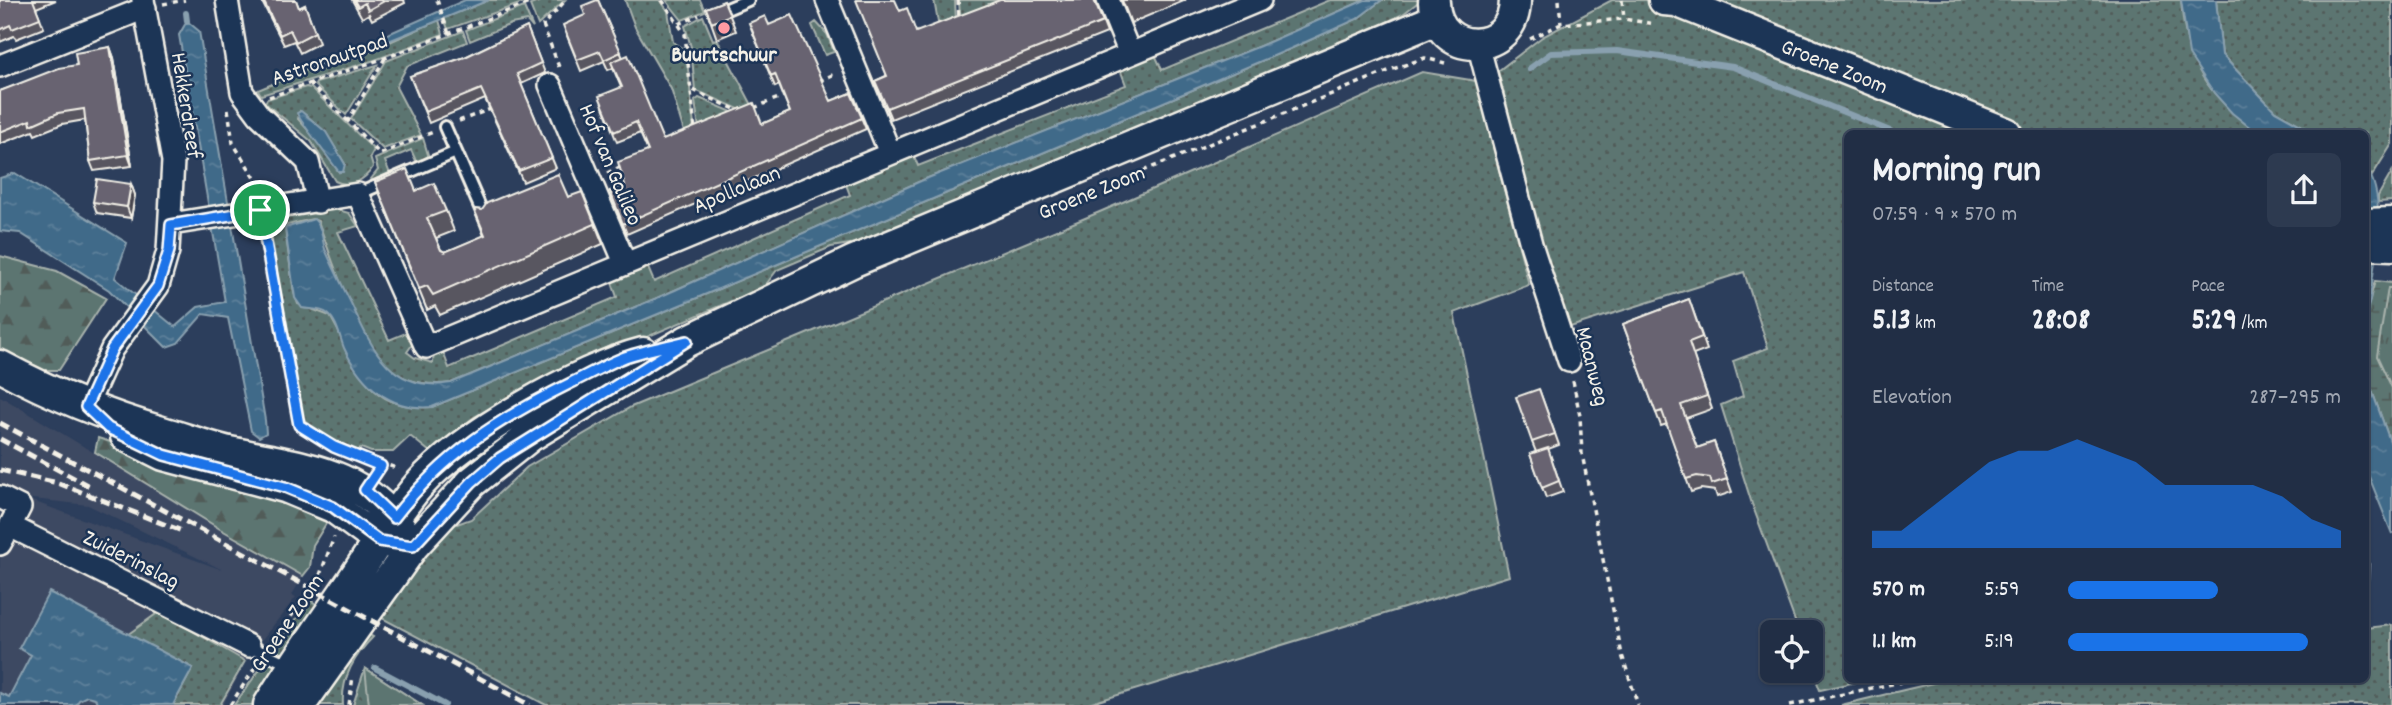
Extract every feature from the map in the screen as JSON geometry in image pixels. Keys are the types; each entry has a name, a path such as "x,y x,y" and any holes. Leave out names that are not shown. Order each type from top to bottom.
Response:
{"main road":[{"path":"1436,10 1453,38 1478,44 1496,38 1506,29 1512,18 1515,0"},
{"name":"Groene Zoom","path":"1664,0 1676,1 1998,130"},
{"name":"Groene Zoom","path":"300,705 413,546 472,482 500,458 687,341 854,261 1436,10"},
{"path":"2369,224 2392,223"},
{"path":"2369,244 2392,245"},
{"name":"Groene Zoom","path":"269,705 386,530 434,470 502,420 624,357 687,341"},
{"path":"0,366 86,407 232,452 373,478 386,530"},
{"path":"86,407 108,428 164,455 285,487 333,507 347,518 386,530 413,546"}],"street":[{"path":"227,0 242,92 308,162 318,202"},
{"path":"827,0 890,152"},
{"path":"1108,0 1130,54"},
{"name":"Apollolaan","path":"358,194 426,346 1260,0"},
{"path":"0,66 144,4"},
{"name":"Hekkerdreef","path":"86,407 112,349 158,286 169,251 173,161 144,4"},
{"name":"Maanweg","path":"1478,44 1531,244 1569,361"},
{"name":"Hof van Galileo","path":"550,85 625,264"},
{"path":"171,225 358,194"},
{"path":"0,497 20,507 5,535"},
{"name":"Zuiderinslag","path":"5,535 257,650"}],"lane":[{"path":"712,15 748,0"},
{"path":"445,127 487,223"},
{"path":"358,194 456,152"},
{"path":"257,650 292,667"}],"path":[{"path":"437,0 449,34"},
{"name":"Astronautpad","path":"250,103 385,58 537,0"},
{"path":"550,85 564,79 543,25 566,0"},
{"path":"662,0 685,34 696,135 708,129"},
{"path":"958,0 959,24 971,19"},
{"path":"1559,0 1561,24"},
{"path":"1528,40 1561,24 1624,19 1622,0"},
{"path":"679,24 706,13 712,15"},
{"path":"348,121 385,58"},
{"name":"Groene Zoom","path":"1136,173 1424,58 1447,63"},
{"path":"815,82 853,66"},
{"path":"309,83 380,154 503,104"},
{"path":"693,90 743,113"},
{"path":"731,119 791,93"},
{"path":"226,98 233,143 255,178 299,425 334,447 373,478"},
{"path":"590,180 625,165"},
{"name":"Maanweg","path":"1569,361 1580,416 1582,454 1622,655 1638,705"},
{"name":"Groene Zoom","path":"230,705 257,650 320,575 329,545 347,518"},
{"path":"1790,705 1897,683"}],"shaded area":[{"path":"0,396 303,576 292,595 296,597 248,657 223,705 0,705","holes":["24,498 88,505 221,569"]}],"green space":[{"path":"489,0 531,0 448,29 444,18"},
{"path":"544,0 565,0 538,25 530,5"},
{"path":"625,0 660,0 668,11 673,42 686,50 694,126 685,135 671,89 635,27"},
{"path":"666,0 700,0 705,11 682,20"},
{"path":"934,0 955,0 956,22 939,28"},
{"path":"959,0 998,0 1000,2 960,16"},
{"path":"1330,0 1365,0 1260,46 923,180 657,298 451,383 418,382 389,368 377,355 356,320 318,221 312,219 287,225 285,229 298,304 330,316 356,367 377,392 391,401 409,406 432,407 1290,49 1357,19 1382,0 1421,0 1403,14 1296,67 869,241 831,247 777,270 764,287 614,351 611,345 474,417 430,452 410,436 393,452 371,452 361,448 358,452 311,429 304,419 269,227 275,218 334,209 349,213 358,226 338,232 389,340 406,333 414,342 407,352 415,358 433,363 434,350 442,349 449,368 617,297 610,277 646,263 654,282 850,195 842,174 910,146 914,147 911,149 918,166 1126,85 1118,64 1153,50 1162,70"},
{"path":"1612,0 2181,0 2188,42 2202,76 2225,105 2253,130 1844,130 1844,683 1851,683 1820,690 1817,683 1823,683 1823,620 1795,620 1752,504 1721,405 1743,396 1733,361 1768,348 1744,272 1564,329 1498,71 1542,37"},
{"path":"2216,0 2392,0 2392,144 2372,176 2369,172 2369,130 2310,130 2275,111 2222,55"},
{"path":"524,7 533,28 527,21 511,24 470,41 466,30"},
{"path":"703,16 713,40 717,39 752,105 741,110 695,90 691,47 685,26"},
{"path":"439,20 443,34 375,60 261,95 258,90 311,68 315,71 349,60"},
{"path":"816,22 827,34 834,52 825,55 812,25"},
{"path":"463,31 467,42 407,66 396,87 421,135 383,149 351,119 386,61"},
{"path":"377,65 346,115 315,85 316,83"},
{"path":"1422,72 1476,81 1529,285 1454,313 1509,576 1085,705 546,705 378,616 451,516 457,524 471,519 527,467 631,407 1102,211"},
{"path":"306,87 311,88 374,150 370,157 373,167 366,176 352,184 335,181 311,141 265,103 267,99","holes":["300,111 314,122 335,148 345,164 339,172 317,140 298,119"]},
{"path":"699,98 732,113 699,129 695,101"},
{"path":"423,138 429,158 417,163 411,150 385,161 390,174 367,184 378,170 375,159"},
{"path":"2392,172 2392,201 2378,202 2378,196"},
{"path":"0,256 57,271 106,298 59,370 38,370 0,348"},
{"path":"2375,281 2392,283 2392,447 2369,382 2369,302"},
{"path":"2388,288 2392,288 2392,388 2377,356"},
{"path":"98,438 283,497 327,522 313,545 310,567 303,576 220,529 95,452"},
{"path":"310,600 324,609 257,705 234,705"},
{"path":"159,612 245,661 220,705 173,705 193,668 127,635"},
{"path":"2392,625 2392,705 1841,705 1933,683 2369,683 2369,628"},
{"path":"368,634 373,637 360,651 347,676 343,705 315,705"},
{"path":"365,668 422,705 353,705"},
{"path":"365,668 422,705 369,705"}],"water":[{"path":"465,0 489,0 315,71 311,68"},
{"path":"1365,0 1382,0 1357,19 1290,49 432,407 403,405 379,393 368,384 351,361 331,317 322,311 302,308 295,298 285,228 314,219 320,229 325,249 359,320 386,364 413,381 430,384 451,383 657,298 923,180 1260,46"},
{"path":"2181,0 2216,0 2222,55 2275,111 2310,130 2253,130 2232,113 2214,93 2189,55"},
{"path":"187,21 199,31 265,420 266,433 259,437 251,431 228,318 203,314 178,343 166,347 109,290 20,233 0,231 0,178 15,173 127,243 115,278 175,327 198,307 225,302 179,35"},
{"path":"301,111 326,132 345,164 343,172 339,172 303,123 297,113"},
{"path":"2369,174 2377,196 2378,214 2369,304"},
{"path":"2369,382 2392,447 2392,534 2369,476"},
{"path":"49,592 193,668 173,705 98,705 95,698 87,696 76,705 0,705 0,693 9,697 31,655 19,648"}],"building":[{"path":"0,0 33,0 40,18 12,29 10,25 0,30"},
{"path":"263,0 296,0 299,8 305,5 315,32 296,42 290,30 280,35"},
{"path":"354,0 386,0 368,10 365,3 358,7"},
{"path":"598,0 621,52 604,60 600,51 577,60 563,25 585,15 582,6"},
{"path":"856,0 895,0 900,11 907,8 916,32 1000,0 1094,0 1103,22 887,108 875,81 887,76"},
{"path":"724,1 730,15 712,23 706,8"},
{"path":"792,15 831,101 851,93 862,118 623,224 610,191 625,185 618,162 648,151 636,122 614,132 606,113 599,96 622,87 611,62 628,55 663,140 754,103 762,124 790,112 775,74 771,76 749,23 765,16 769,25"},
{"path":"527,27 541,63 517,74 552,158 519,171 481,89 425,112 410,76 465,57"},
{"path":"110,47 128,155 90,161 84,109 58,113 31,125 30,120 0,132 0,91 59,68 77,65 75,53"},
{"path":"407,169 416,191 434,183 446,211 427,218 441,250 445,252 485,235 474,209 482,210 487,203 558,174 568,197 582,192 595,224 433,295 427,286 419,289 375,182"},
{"path":"97,179 131,184 127,207 93,202"},
{"path":"1689,299 1702,337 1689,342 1707,396 1681,405 1697,448 1714,442 1727,479 1712,484 1710,478 1697,476 1686,479 1662,411 1656,413 1623,324"},
{"path":"1539,389 1555,434 1532,442 1516,397"},
{"path":"1548,448 1559,481 1542,488 1530,454"}],"waterway":[{"path":"186,13 187,21"},
{"path":"1529,69 1551,53 1617,51 1733,67 1888,130"},
{"path":"375,668 445,705"}],"railway":[{"path":"0,423 530,705"},
{"path":"0,439 89,486"},
{"path":"0,470 58,483 182,531"}],"place":[{"name":"Buurtschuur","path":"724,28"}],"route":[{"path":"260,210 299,425 334,447 381,466 365,490 394,518 419,485 481,433 533,402 624,357 687,341 530,436 500,458 472,482 413,546 379,541 333,507 250,476 164,455 108,428 86,407 112,349 158,286 169,251 171,225 260,210"}]}
